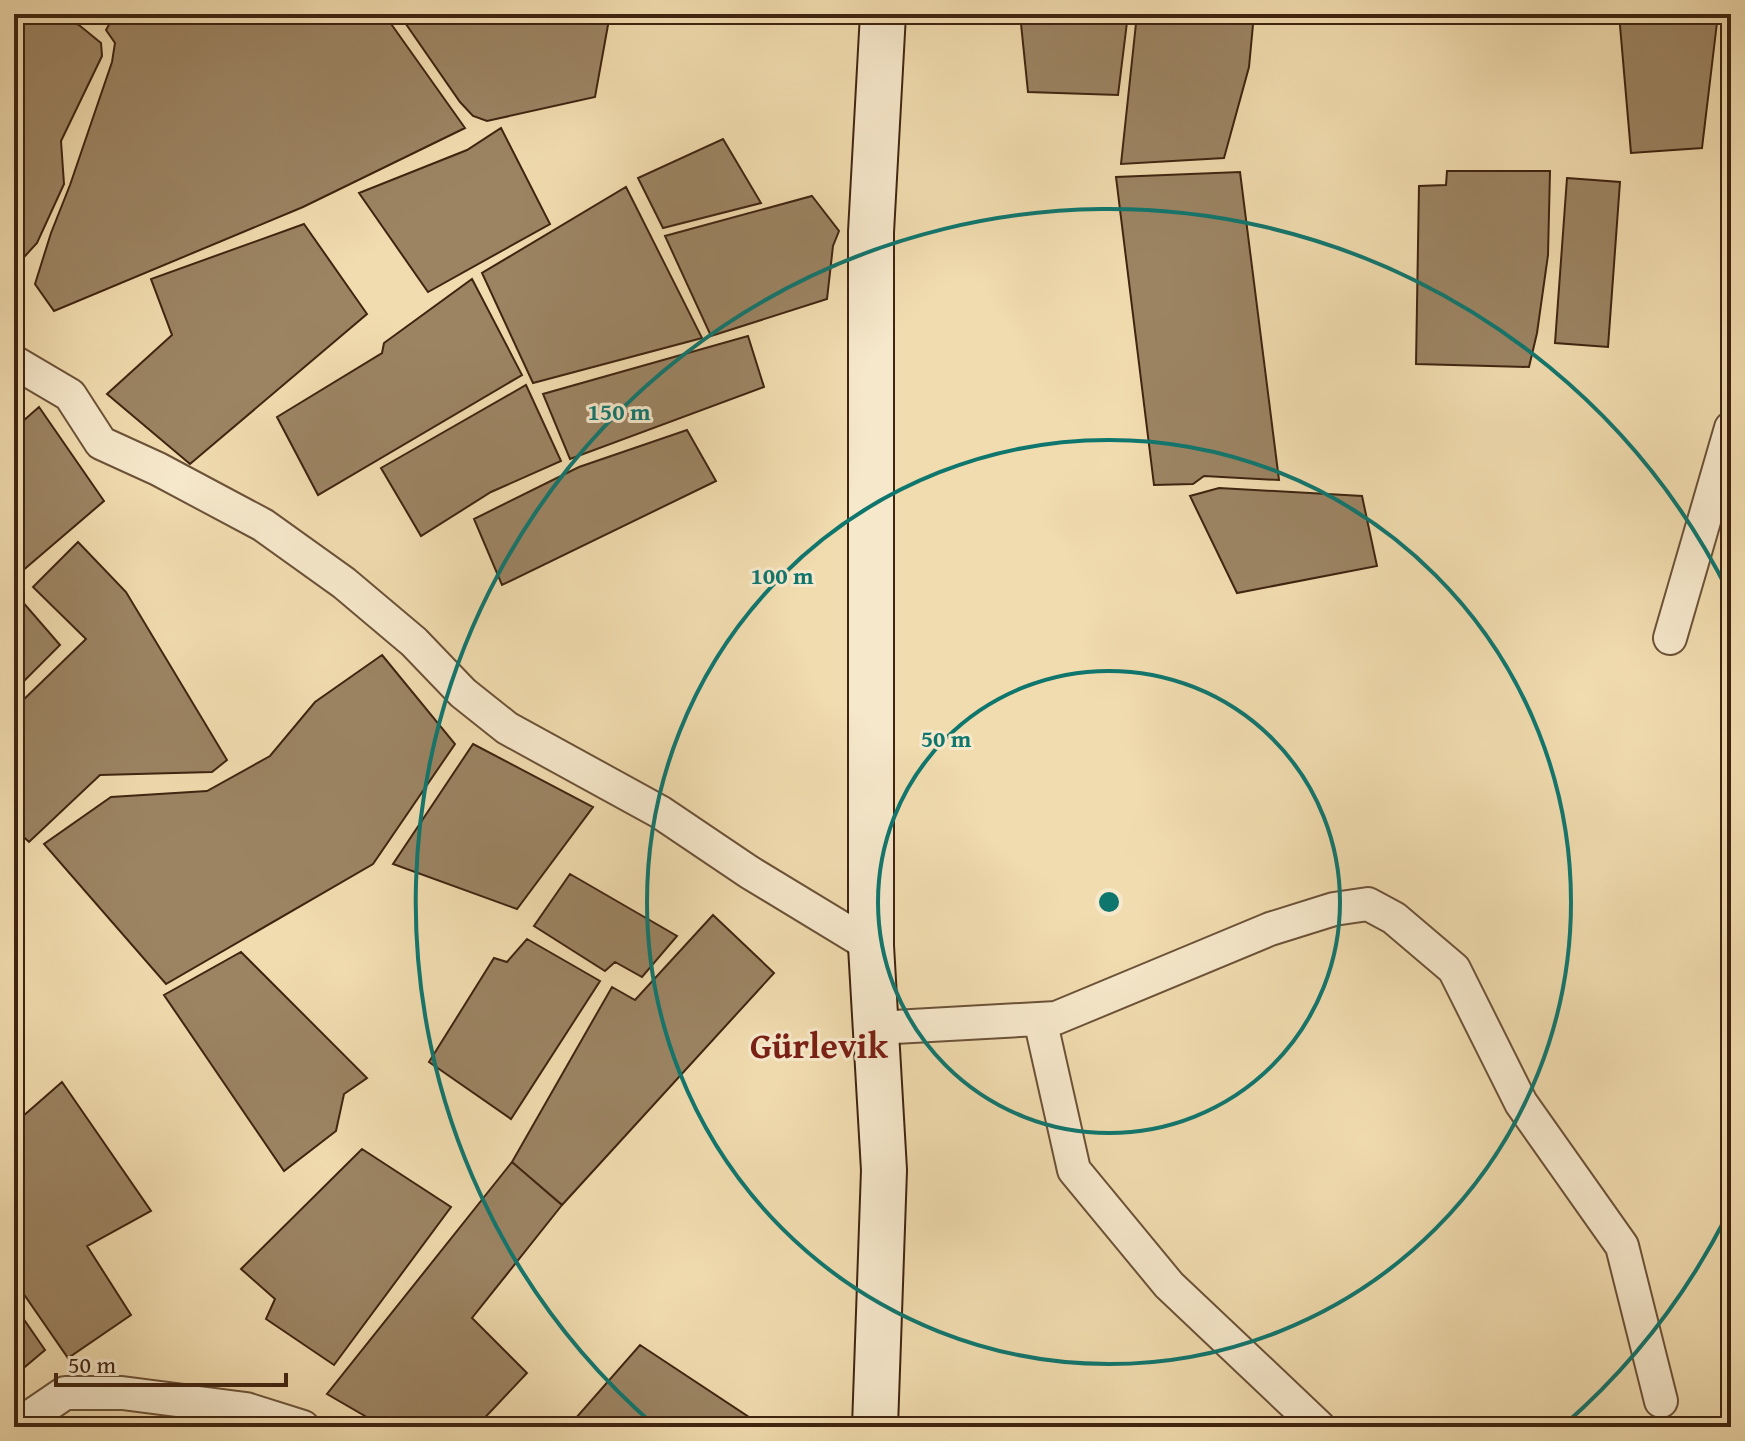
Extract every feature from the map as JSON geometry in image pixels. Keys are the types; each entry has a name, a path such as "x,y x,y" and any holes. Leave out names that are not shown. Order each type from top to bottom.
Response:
{"street":[{"path":"875,1427 884,1170 871,946 871,232 883,14"},
{"path":"14,362 70,395 101,443 158,469 263,525 344,583 414,642 463,693 507,728 660,812 749,872 871,946"},
{"path":"1670,638 1731,428"},
{"path":"876,1028 1056,1018 1270,929 1334,909 1368,904 1394,918 1454,969 1521,1103 1622,1246 1661,1401"},
{"path":"1040,1019 1074,1170 1169,1285 1319,1427"},
{"path":"15,1427 65,1393 122,1393 246,1409 303,1427"}],"building":[{"path":"14,14 53,14 79,25 101,43 102,56 61,141 64,184 37,243 14,268"},
{"path":"115,14 384,14 465,128 303,207 54,311 35,284 112,62 115,43 106,30"},
{"path":"399,14 610,14 595,97 487,121 473,116"},
{"path":"1020,14 1128,14 1118,95 1028,92"},
{"path":"1137,14 1254,14 1249,67 1224,158 1121,164"},
{"path":"1619,14 1718,14 1702,148 1631,153"},
{"path":"501,128 550,224 428,292 359,193 467,150"},
{"path":"723,139 761,203 663,228 638,178"},
{"path":"1447,171 1550,171 1548,255 1529,367 1416,364 1419,186 1446,185"},
{"path":"1240,172 1279,480 1204,476 1193,484 1154,485 1116,177"},
{"path":"1567,178 1620,182 1608,347 1555,343"},
{"path":"626,187 702,338 533,383 482,273"},
{"path":"812,196 839,231 833,246 827,299 711,336 665,236"},
{"path":"304,224 367,314 190,464 107,394 172,335 151,279"},
{"path":"472,279 522,375 318,495 277,417 382,353 384,343"},
{"path":"748,336 764,387 570,459 543,394"},
{"path":"526,385 561,461 491,492 421,536 381,468"},
{"path":"39,407 104,501 14,578 14,429"},
{"path":"687,430 716,481 502,585 474,519 579,467"},
{"path":"1219,488 1362,496 1377,566 1237,593 1190,496"},
{"path":"78,542 126,592 227,760 212,772 100,775 29,842 14,828 14,709 86,639 33,587"},
{"path":"14,592 60,645 14,691"},
{"path":"382,655 455,744 373,864 166,984 44,844 111,797 207,791 270,756 315,702"},
{"path":"473,744 593,807 517,909 393,864"},
{"path":"570,874 677,936 642,977 615,962 605,971 534,926"},
{"path":"713,915 774,973 562,1205 512,1162 612,987 635,1000"},
{"path":"527,939 600,981 511,1119 429,1062 494,958 507,962"},
{"path":"241,952 367,1078 344,1094 336,1131 284,1171 164,995"},
{"path":"62,1082 151,1211 87,1246 131,1315 68,1358 14,1280 14,1124"},
{"path":"362,1149 451,1207 334,1365 266,1319 275,1299 241,1269"},
{"path":"512,1162 562,1205 472,1318 527,1373 476,1427 384,1427 327,1394"},
{"path":"14,1305 45,1350 14,1376"},
{"path":"640,1345 764,1427 568,1427"}],"district":[{"name":"Gürlevik","path":"819,1044"}]}
